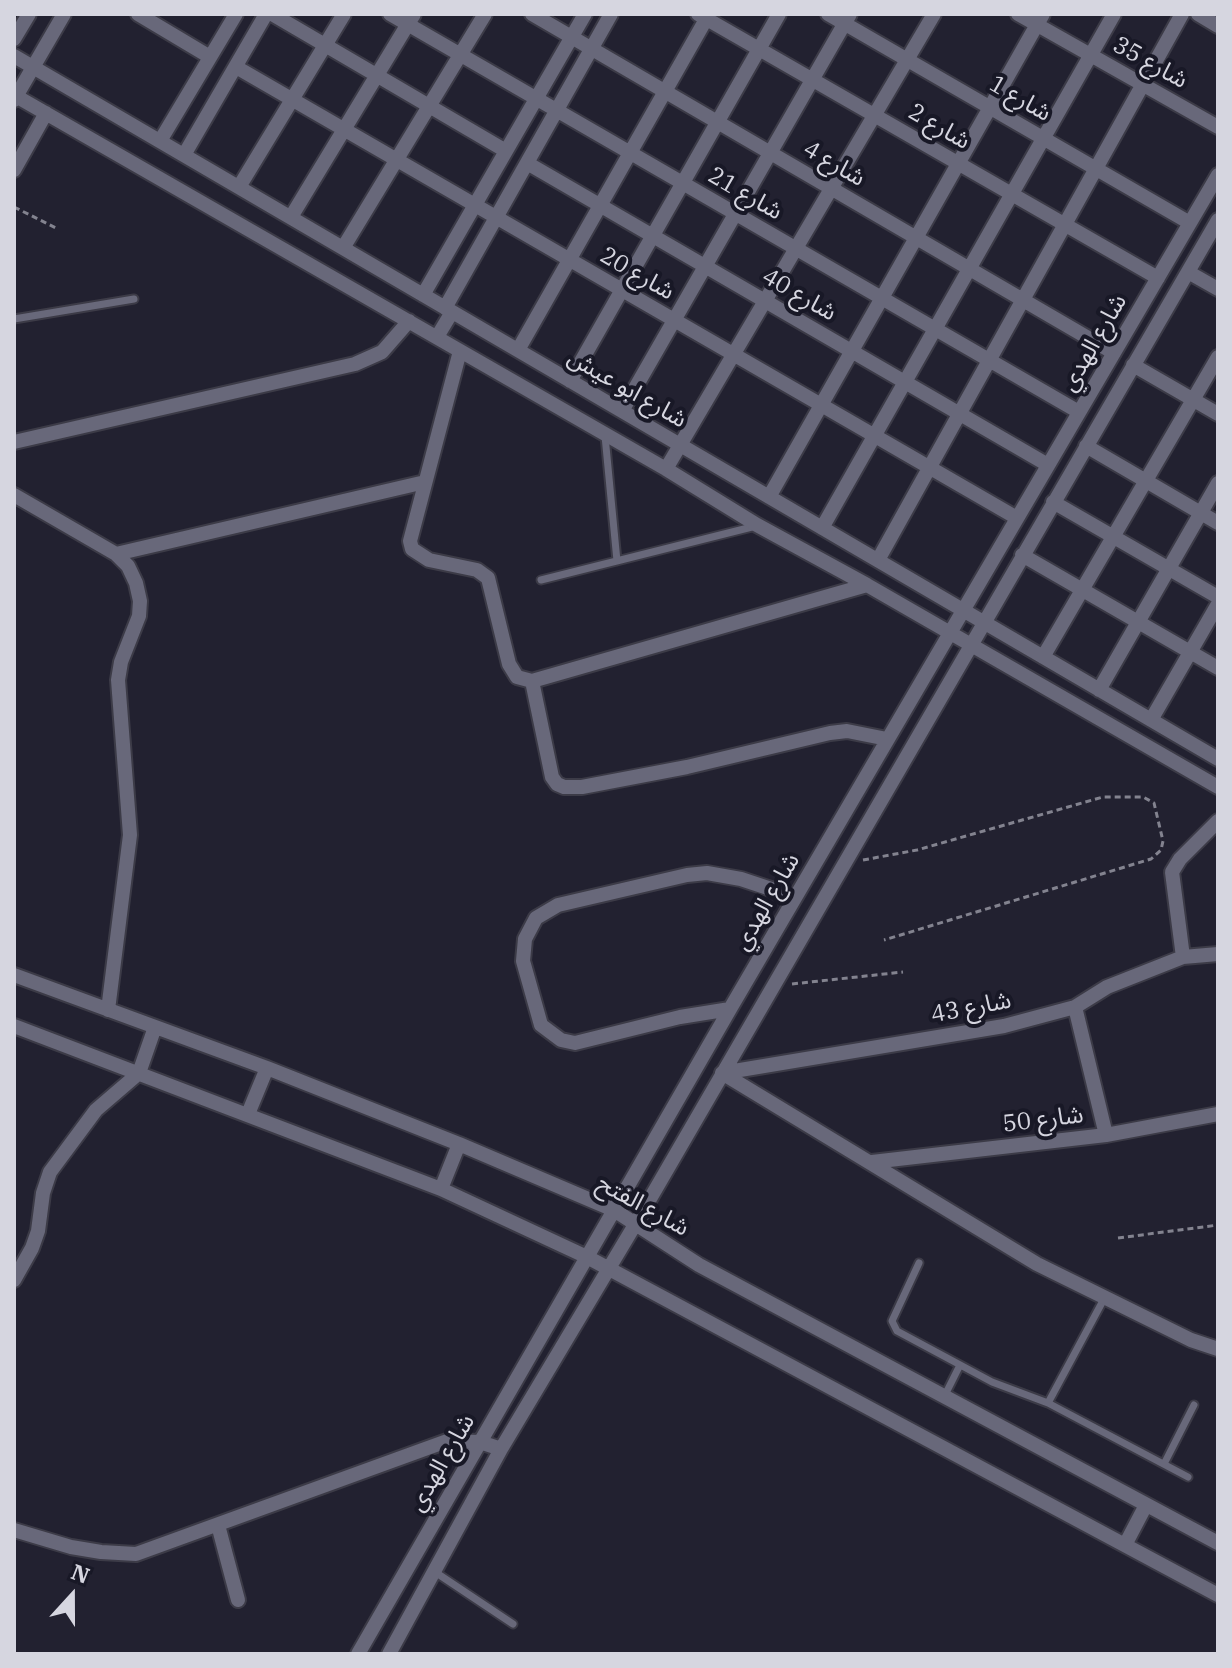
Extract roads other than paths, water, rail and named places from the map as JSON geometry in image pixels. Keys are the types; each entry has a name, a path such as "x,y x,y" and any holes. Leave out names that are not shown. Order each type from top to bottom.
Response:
{"street":[{"path":"14,39 29,14"},
{"path":"15,97 64,14"},
{"path":"138,14 210,57"},
{"path":"160,141 236,14"},
{"path":"184,155 269,14 506,151"},
{"path":"239,187 344,14"},
{"name":"شارع 21","path":"390,14 410,19 460,55 1079,412"},
{"path":"343,248 485,14"},
{"name":"شارع 4","path":"532,14 1114,353"},
{"path":"423,295 585,14"},
{"path":"437,337 496,218 611,14"},
{"path":"570,381 779,14"},
{"name":"شارع 1","path":"828,14 847,19 907,60 1190,223"},
{"path":"666,469 934,14"},
{"name":"شارع 35","path":"1018,14 1040,19 1091,55 1218,127"},
{"path":"822,528 1114,14"},
{"path":"878,560 1182,14"},
{"path":"1198,14 1218,26"},
{"path":"518,350 705,16"},
{"name":"شارع 2","path":"705,16 1158,278"},
{"path":"291,217 410,19"},
{"path":"622,411 847,19"},
{"path":"769,497 1040,19"},
{"name":"شارع ابو عيش","path":"14,56 1218,759"},
{"name":"شارع 20","path":"236,67 1017,518"},
{"name":"شارع ابو عيش","path":"15,97 1218,787"},
{"path":"14,170 46,113"},
{"name":"شارع 40","path":"527,163 1048,465"},
{"name":"شارع الهدي","path":"358,1654 795,897 1218,175"},
{"name":"شارع الهدي","path":"389,1654 501,1449 636,1223 1218,220"},
{"path":"1188,272 1218,289"},
{"path":"14,442 355,364 382,352 409,321"},
{"path":"460,351 410,541 412,549 429,560 477,570 488,578 513,672 524,680 532,681 867,585"},
{"path":"1043,657 1218,357"},
{"path":"1133,365 1218,414"},
{"path":"1086,446 1218,523"},
{"path":"116,554 425,482"},
{"path":"1099,690 1218,483"},
{"path":"14,495 116,554 128,566 140,601 139,616 121,662 118,680 130,835 108,1010"},
{"path":"1053,502 1218,597"},
{"path":"1022,555 1218,668"},
{"path":"1151,720 1218,604"},
{"path":"532,681 552,777 564,787 582,787 687,767 830,733 847,731 887,739"},
{"path":"1183,957 1172,872 1180,859 1218,821"},
{"path":"730,1009 680,1017 575,1043 561,1040 541,1025 523,961 525,939 536,918 558,905 687,875 707,873 741,879 795,897"},
{"name":"شارع 43","path":"722,1073 1004,1026 1075,1007 1107,987 1183,957 1218,954"},
{"name":"شارع الفتح","path":"14,975 267,1068 614,1210 699,1265 1218,1543"},
{"path":"1075,1007 1106,1135"},
{"path":"14,1026 441,1189 587,1257 1218,1595"},
{"path":"14,1280 38,1231 43,1193 50,1172 96,1110 139,1073 155,1027"},
{"path":"248,1114 267,1068"},
{"path":"722,1073 1037,1264 1191,1340 1218,1349"},
{"name":"شارع 50","path":"872,1162 1106,1135 1218,1114"},
{"path":"441,1189 459,1144"},
{"path":"14,1530 71,1547 136,1554 447,1441 480,1442 501,1449"},
{"path":"1125,1545 1146,1505"},
{"path":"218,1525 238,1600"}],"lane":[{"path":"14,319 134,299"},
{"path":"605,436 617,561"},
{"path":"541,580 757,525"},
{"path":"919,1263 892,1325 897,1331 1003,1387 1048,1403 1188,1477"},
{"path":"1048,1403 1105,1297"},
{"path":"944,1397 960,1365"},
{"path":"1164,1464 1194,1405"},
{"path":"435,1572 513,1624"}]}
